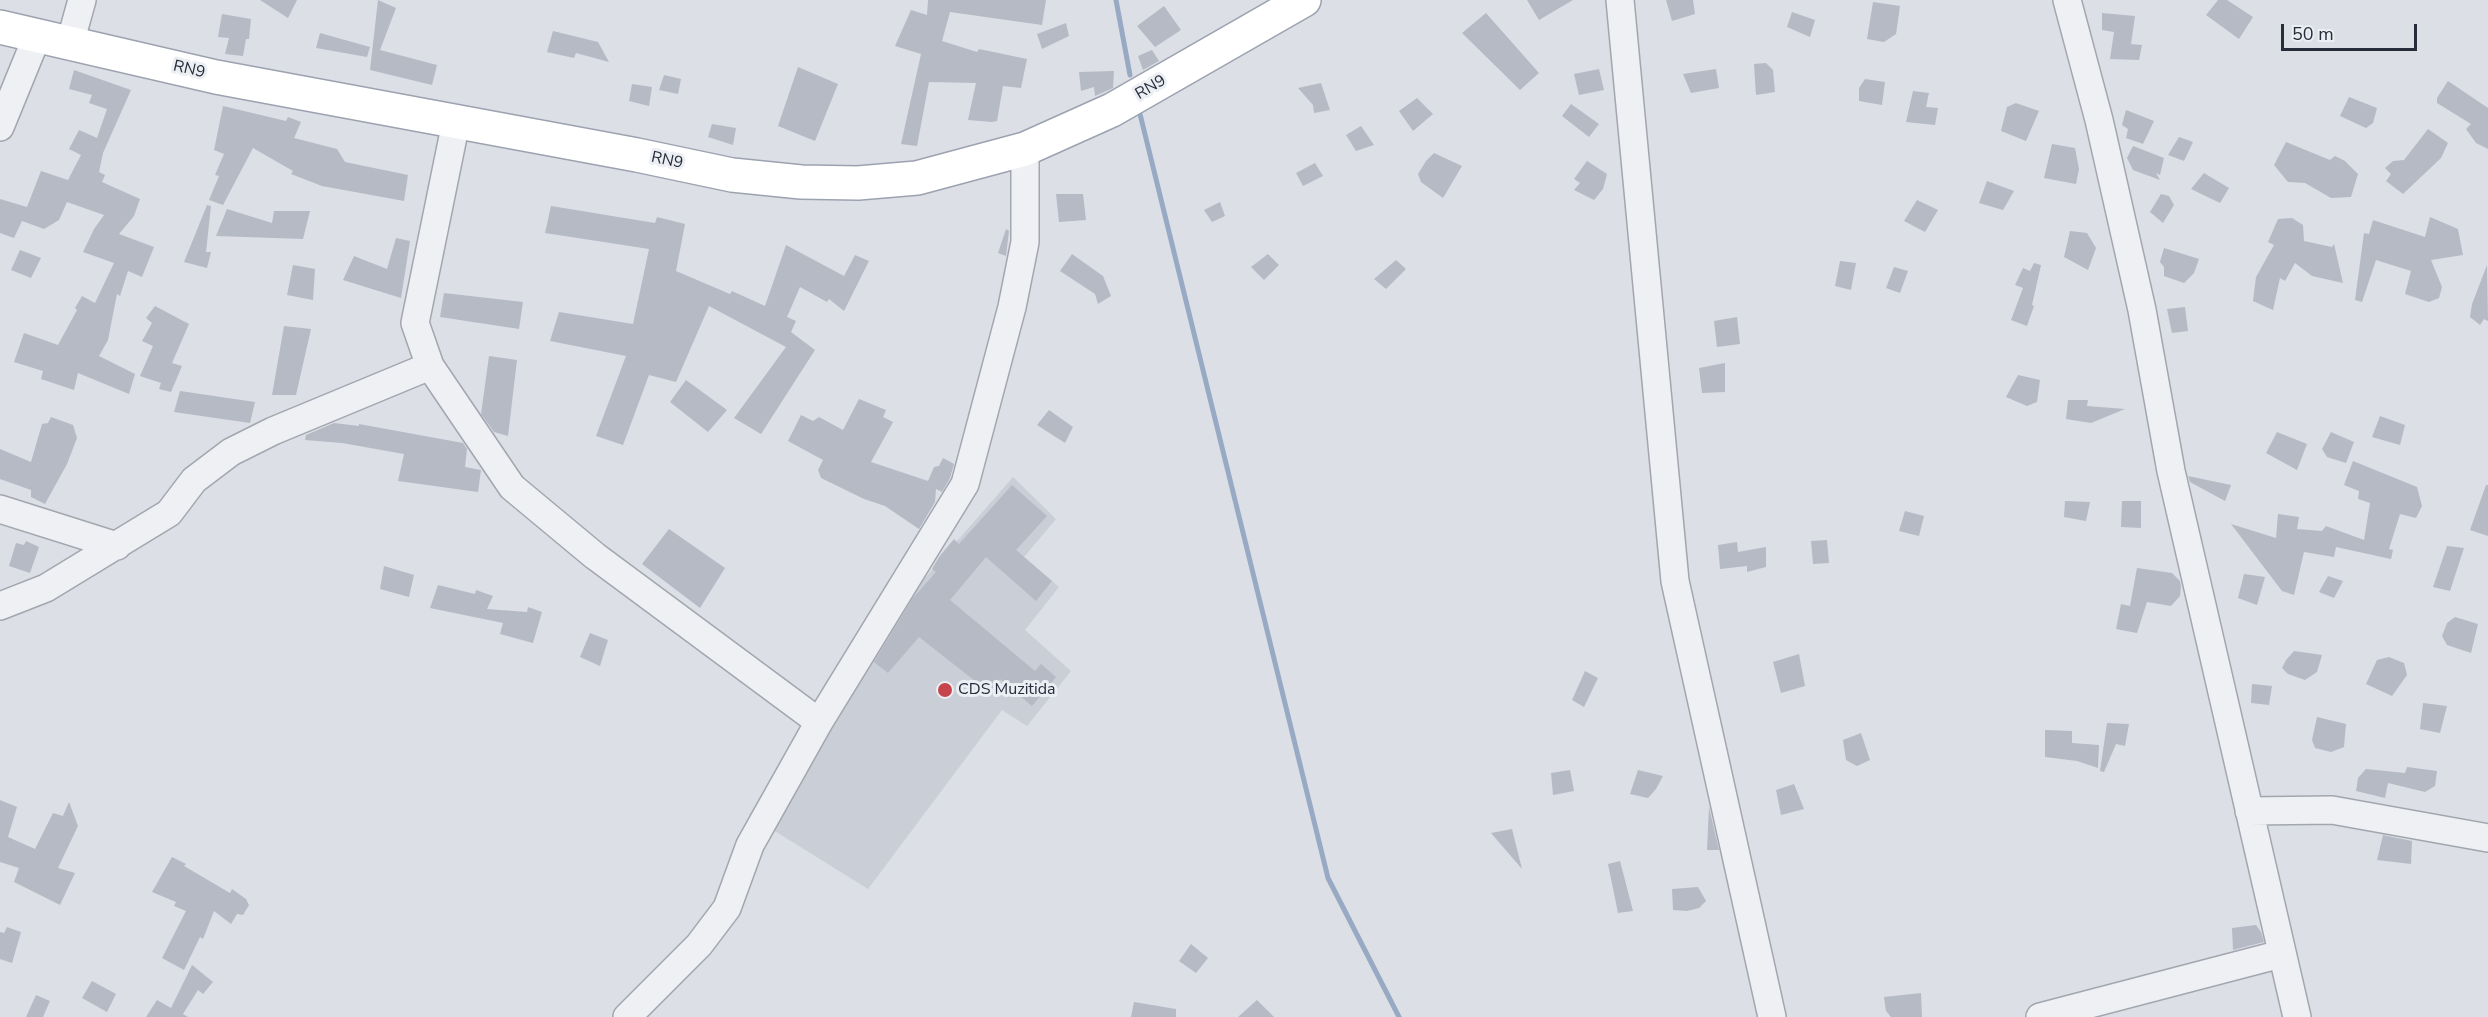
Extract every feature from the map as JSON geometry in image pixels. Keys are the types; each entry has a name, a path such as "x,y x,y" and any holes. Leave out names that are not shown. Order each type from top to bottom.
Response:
{"main road":[{"name":"RN9","path":"0,27 216,77 637,155 732,176 801,182 858,183 917,178 1025,149 1112,110 1304,0"}],"street":[{"path":"70,43 82,0"},
{"path":"1620,0 1675,581 1772,1017"},
{"path":"2067,0 2099,120 2134,276 2171,471 2297,1017"},
{"path":"0,127 38,34"},
{"path":"456,122 415,322 430,366 512,487 595,556 819,722"},
{"path":"627,1017 699,945 727,908 750,845 819,722 965,484 1012,307 1025,242 1025,149"},
{"path":"0,606 46,588 169,513 194,480 231,452 273,431 430,366"},
{"path":"0,509 117,546"},
{"path":"2249,811 2332,810 2488,838"},
{"path":"2040,1017 2281,954"}],"shaded area":[{"name":"CDS Muzitida","path":"1013,477 1056,519 1024,557 1059,587 1025,630 1071,671 1027,726 1002,710 868,889 749,815 863,649"}],"building":[{"path":"260,0 297,0 288,18"},
{"path":"378,0 396,8 380,50 437,65 432,85 370,70"},
{"path":"928,0 1046,0 1042,25 950,12 942,41 977,52 979,49 1027,59 1021,88 1003,86 997,121 992,122 968,120 976,83 929,82 917,146 901,144 921,54 895,46 911,10 927,15"},
{"path":"1527,0 1573,0 1539,20"},
{"path":"1666,0 1693,0 1695,14 1672,21"},
{"path":"2218,0 2227,0 2253,17 2239,39 2206,15"},
{"path":"1873,2 1900,6 1896,34 1884,42 1867,39"},
{"path":"1164,6 1181,30 1155,47 1137,26"},
{"path":"1792,12 1815,20 1810,37 1787,27"},
{"path":"1486,13 1539,73 1520,90 1462,33"},
{"path":"2102,13 2135,16 2131,44 2142,45 2139,60 2110,59 2114,32 2102,30"},
{"path":"222,14 251,19 249,39 246,39 243,56 225,54 229,38 218,37"},
{"path":"1066,23 1069,36 1042,49 1037,34"},
{"path":"553,31 598,42 609,62 576,53 574,58 547,52"},
{"path":"320,33 370,47 367,57 316,48"},
{"path":"1152,50 1159,61 1143,70 1138,56"},
{"path":"1766,63 1773,70 1775,92 1756,95 1754,64"},
{"path":"798,67 838,84 815,141 778,126"},
{"path":"1599,69 1604,90 1579,95 1574,74"},
{"path":"1716,69 1719,88 1691,93 1683,74"},
{"path":"74,70 131,90 103,153 99,172 105,175 102,182 140,199 134,216 119,234 154,247 142,277 128,271 120,296 117,294 108,340 99,356 135,374 129,394 78,373 74,390 41,379 43,371 14,362 24,333 58,345 82,296 95,303 114,263 83,252 104,215 67,202 59,220 44,229 22,221 14,238 0,233 0,199 27,207 41,171 68,180 81,155 69,149 79,130 97,138 107,109 89,103 92,95 69,89"},
{"path":"1114,71 1113,88 1095,96 1094,87 1081,91 1079,72"},
{"path":"664,75 681,79 678,94 659,90"},
{"path":"1865,79 1885,82 1882,105 1859,101 1859,88"},
{"path":"2448,81 2488,108 2488,149 2476,143 2466,129 2471,124 2437,103 2437,98"},
{"path":"1321,83 1330,110 1314,113 1313,105 1298,88"},
{"path":"632,84 652,87 649,106 629,101"},
{"path":"1913,91 1929,93 1926,107 1938,108 1935,125 1906,122"},
{"path":"2349,97 2377,108 2373,123 2366,128 2340,116"},
{"path":"1417,98 1433,114 1413,131 1399,111"},
{"path":"2016,103 2039,111 2026,141 2001,131 2007,107"},
{"path":"1571,104 1599,124 1589,137 1562,116"},
{"path":"223,106 286,121 288,117 301,122 294,138 337,149 345,162 408,175 404,201 322,186 291,174 293,171 253,148 223,205 209,200 219,176 215,175 224,154 214,150"},
{"path":"2126,110 2154,121 2143,144 2126,138 2128,129 2122,125"},
{"path":"712,124 736,128 733,145 708,137"},
{"path":"1361,126 1374,145 1356,151 1346,135"},
{"path":"2428,129 2448,143 2441,158 2403,194 2386,181 2391,174 2385,168 2393,161 2404,160"},
{"path":"2179,137 2193,142 2184,161 2168,155"},
{"path":"2286,142 2330,160 2335,156 2345,161 2358,174 2351,197 2331,198 2305,183 2288,182 2274,165"},
{"path":"2052,144 2075,148 2079,169 2076,184 2044,178"},
{"path":"2133,146 2164,158 2160,175 2156,173 2160,180 2133,170 2127,158"},
{"path":"1434,153 1462,166 1443,198 1421,182 1418,174"},
{"path":"1587,161 1607,174 1603,189 1594,200 1574,190 1580,183 1574,179"},
{"path":"1315,163 1323,176 1303,186 1296,173"},
{"path":"2204,173 2229,188 2220,203 2191,189"},
{"path":"1987,181 2014,191 2003,210 1979,203"},
{"path":"1056,194 1083,194 1086,220 1059,222"},
{"path":"2161,194 2169,196 2174,205 2163,223 2150,212"},
{"path":"1917,200 1938,210 1925,232 1904,221"},
{"path":"1220,202 1225,216 1212,222 1204,210"},
{"path":"207,205 211,206 206,252 211,252 207,268 184,262"},
{"path":"551,206 655,223 657,217 685,224 676,271 730,294 732,291 765,306 786,245 844,276 855,255 869,261 844,311 829,299 827,302 800,287 787,317 796,321 791,332 815,350 761,434 734,418 786,347 709,306 676,382 649,375 623,445 596,436 626,356 550,341 559,312 633,324 649,249 545,233"},
{"path":"227,209 272,223 274,211 310,211 303,239 216,236"},
{"path":"2430,217 2458,229 2463,255 2431,260 2442,287 2439,298 2429,302 2405,294 2411,271 2376,260 2362,302 2355,300 2364,233 2369,234 2373,220 2425,237"},
{"path":"2292,218 2303,225 2304,241 2332,247 2334,244 2343,283 2312,276 2295,263 2285,281 2280,278 2273,310 2253,301 2256,277 2274,245 2268,242 2278,219"},
{"path":"1006,229 1009,231 1006,256 998,253"},
{"path":"2070,231 2087,233 2096,248 2088,270 2064,257"},
{"path":"396,238 410,241 401,298 343,280 354,256 387,269"},
{"path":"2164,248 2199,259 2194,273 2184,283 2164,276 2164,267 2160,262"},
{"path":"20,250 41,258 31,278 11,270"},
{"path":"1072,254 1103,276 1111,296 1098,304 1095,294 1060,271"},
{"path":"1268,254 1279,265 1264,280 1251,267"},
{"path":"1396,260 1406,269 1386,289 1374,279"},
{"path":"1840,261 1856,263 1851,290 1835,286"},
{"path":"2034,263 2041,265 2032,305 2034,306 2027,326 2011,320 2023,288 2015,285 2023,268 2030,271"},
{"path":"293,265 315,269 313,300 287,295"},
{"path":"2487,265 2488,321 2484,319 2480,325 2470,317 2472,304"},
{"path":"1894,267 1908,271 1900,293 1886,288"},
{"path":"444,293 523,302 519,329 440,317"},
{"path":"155,306 189,324 172,363 182,366 171,392 159,389 161,383 140,376 153,346 142,341 152,323 146,318"},
{"path":"2185,307 2188,331 2172,333 2167,309"},
{"path":"1737,317 1740,344 1717,347 1714,321"},
{"path":"284,326 311,329 296,395 272,395"},
{"path":"489,356 517,360 508,436 494,432 481,414"},
{"path":"1725,363 1725,392 1702,393 1699,368"},
{"path":"2018,375 2040,380 2037,402 2027,406 2006,397"},
{"path":"686,380 727,410 708,432 670,402"},
{"path":"180,391 255,402 250,423 174,412"},
{"path":"859,399 886,410 883,417 893,422 871,462 928,481 934,467 939,466 943,458 954,464 950,478 942,492 936,489 935,502 919,529 885,506 864,499 821,478 818,470 823,460 788,441 801,415 813,421 819,417 843,430"},
{"path":"2068,400 2088,400 2087,406 2125,409 2091,423 2066,419"},
{"path":"1049,410 1073,427 1065,443 1037,425"},
{"path":"2380,416 2405,425 2400,445 2372,437"},
{"path":"51,417 73,425 77,438 67,464 45,504 31,497 31,490 0,479 0,449 31,462 42,424 48,423"},
{"path":"334,423 359,426 359,424 463,443 467,449 465,467 481,470 478,492 398,481 404,454 342,443 305,440 306,435"},
{"path":"2277,432 2307,444 2297,470 2266,453"},
{"path":"2331,432 2354,442 2346,463 2327,457 2322,449"},
{"path":"2353,461 2417,487 2422,506 2416,518 2400,514 2389,549 2393,550 2391,559 2336,547 2334,557 2304,552 2294,595 2282,591 2231,524 2276,538 2278,514 2299,517 2297,529 2322,531 2326,526 2364,540 2370,503 2358,499 2359,491 2344,485"},
{"path":"2188,476 2231,485 2225,501 2190,482"},
{"path":"1012,485 1047,516 1016,550 1052,581 1036,601 986,557 950,600 1035,671 1041,664 1056,677 1032,706 1000,679 989,692 919,637 888,673 874,662 913,598 936,572 932,569 939,557 954,539 959,544"},
{"path":"2486,485 2488,485 2488,536 2470,530"},
{"path":"2065,501 2090,502 2086,521 2064,517"},
{"path":"2122,501 2141,501 2141,528 2121,527"},
{"path":"1905,511 1924,516 1919,536 1899,531"},
{"path":"669,529 725,568 700,608 642,564"},
{"path":"1827,540 1829,563 1813,564 1811,541"},
{"path":"26,541 39,547 30,573 9,566 16,543 24,545"},
{"path":"1737,542 1738,552 1766,547 1766,567 1747,572 1747,566 1720,569 1718,545"},
{"path":"2447,546 2464,548 2450,591 2433,587"},
{"path":"384,566 414,575 409,597 380,589"},
{"path":"2137,568 2172,573 2180,581 2181,586 2180,596 2171,606 2147,602 2137,633 2116,629 2121,604 2130,606"},
{"path":"2244,574 2265,577 2257,605 2238,598"},
{"path":"2328,576 2343,581 2334,598 2319,592"},
{"path":"438,585 475,594 476,590 493,596 487,609 527,612 528,607 542,612 533,643 500,634 503,623 430,608"},
{"path":"2455,617 2478,624 2471,653 2447,645 2442,636 2447,623"},
{"path":"590,633 608,640 600,666 580,657"},
{"path":"2294,651 2322,655 2317,672 2305,680 2288,674 2282,668"},
{"path":"1799,654 1805,686 1781,693 1773,662"},
{"path":"2389,657 2404,663 2407,675 2392,696 2366,684 2377,660"},
{"path":"1585,671 1598,678 1584,707 1572,700"},
{"path":"2252,684 2272,686 2269,705 2251,703"},
{"path":"2423,703 2447,706 2440,733 2420,729"},
{"path":"2317,717 2346,724 2344,747 2331,752 2315,748 2312,740"},
{"path":"2107,723 2129,724 2125,746 2116,744 2104,772 2100,771"},
{"path":"2045,730 2072,731 2072,743 2099,745 2098,768 2077,761 2045,757"},
{"path":"1861,733 1870,760 1857,766 1846,760 1843,740"},
{"path":"2407,767 2437,771 2435,786 2425,792 2388,783 2385,798 2356,791 2358,778 2366,769 2405,773"},
{"path":"1570,770 1574,791 1553,795 1551,773"},
{"path":"1638,770 1663,776 1648,798 1630,794"},
{"path":"1794,784 1804,809 1781,815 1776,790"},
{"path":"0,800 17,807 8,837 35,849 53,813 63,816 69,802 78,826 58,868 75,873 60,905 14,882 19,868 0,862"},
{"path":"1709,807 1719,850 1707,850"},
{"path":"1512,829 1522,869 1491,833"},
{"path":"2383,835 2412,841 2411,864 2377,860"},
{"path":"172,857 230,893 232,889 246,899 249,905 243,915 237,914 231,924 214,911 203,939 200,937 184,970 162,958 186,911 174,906 176,902 152,892"},
{"path":"1620,861 1633,911 1618,913 1608,864"},
{"path":"1698,887 1706,901 1699,908 1687,911 1673,910 1672,889"},
{"path":"2256,925 2264,942 2233,950 2232,928"},
{"path":"7,927 21,932 12,963 0,959 0,932 4,933"},
{"path":"1191,944 1208,958 1196,973 1179,961"},
{"path":"192,965 213,982 203,994 198,990 183,1014 188,1017 146,1017 157,1000 171,1008"},
{"path":"92,981 116,994 107,1012 82,998"},
{"path":"1921,993 1922,1017 1891,1017 1886,1011 1884,997"},
{"path":"36,995 50,1001 43,1017 26,1017"},
{"path":"1257,1000 1274,1017 1238,1017"},
{"path":"1134,1002 1176,1009 1176,1017 1131,1017"}],"waterway":[{"path":"1116,0 1130,75"},
{"path":"1140,114 1328,878 1399,1017"}],"place":[{"name":"CDS Muzitida","path":"945,690"}]}
